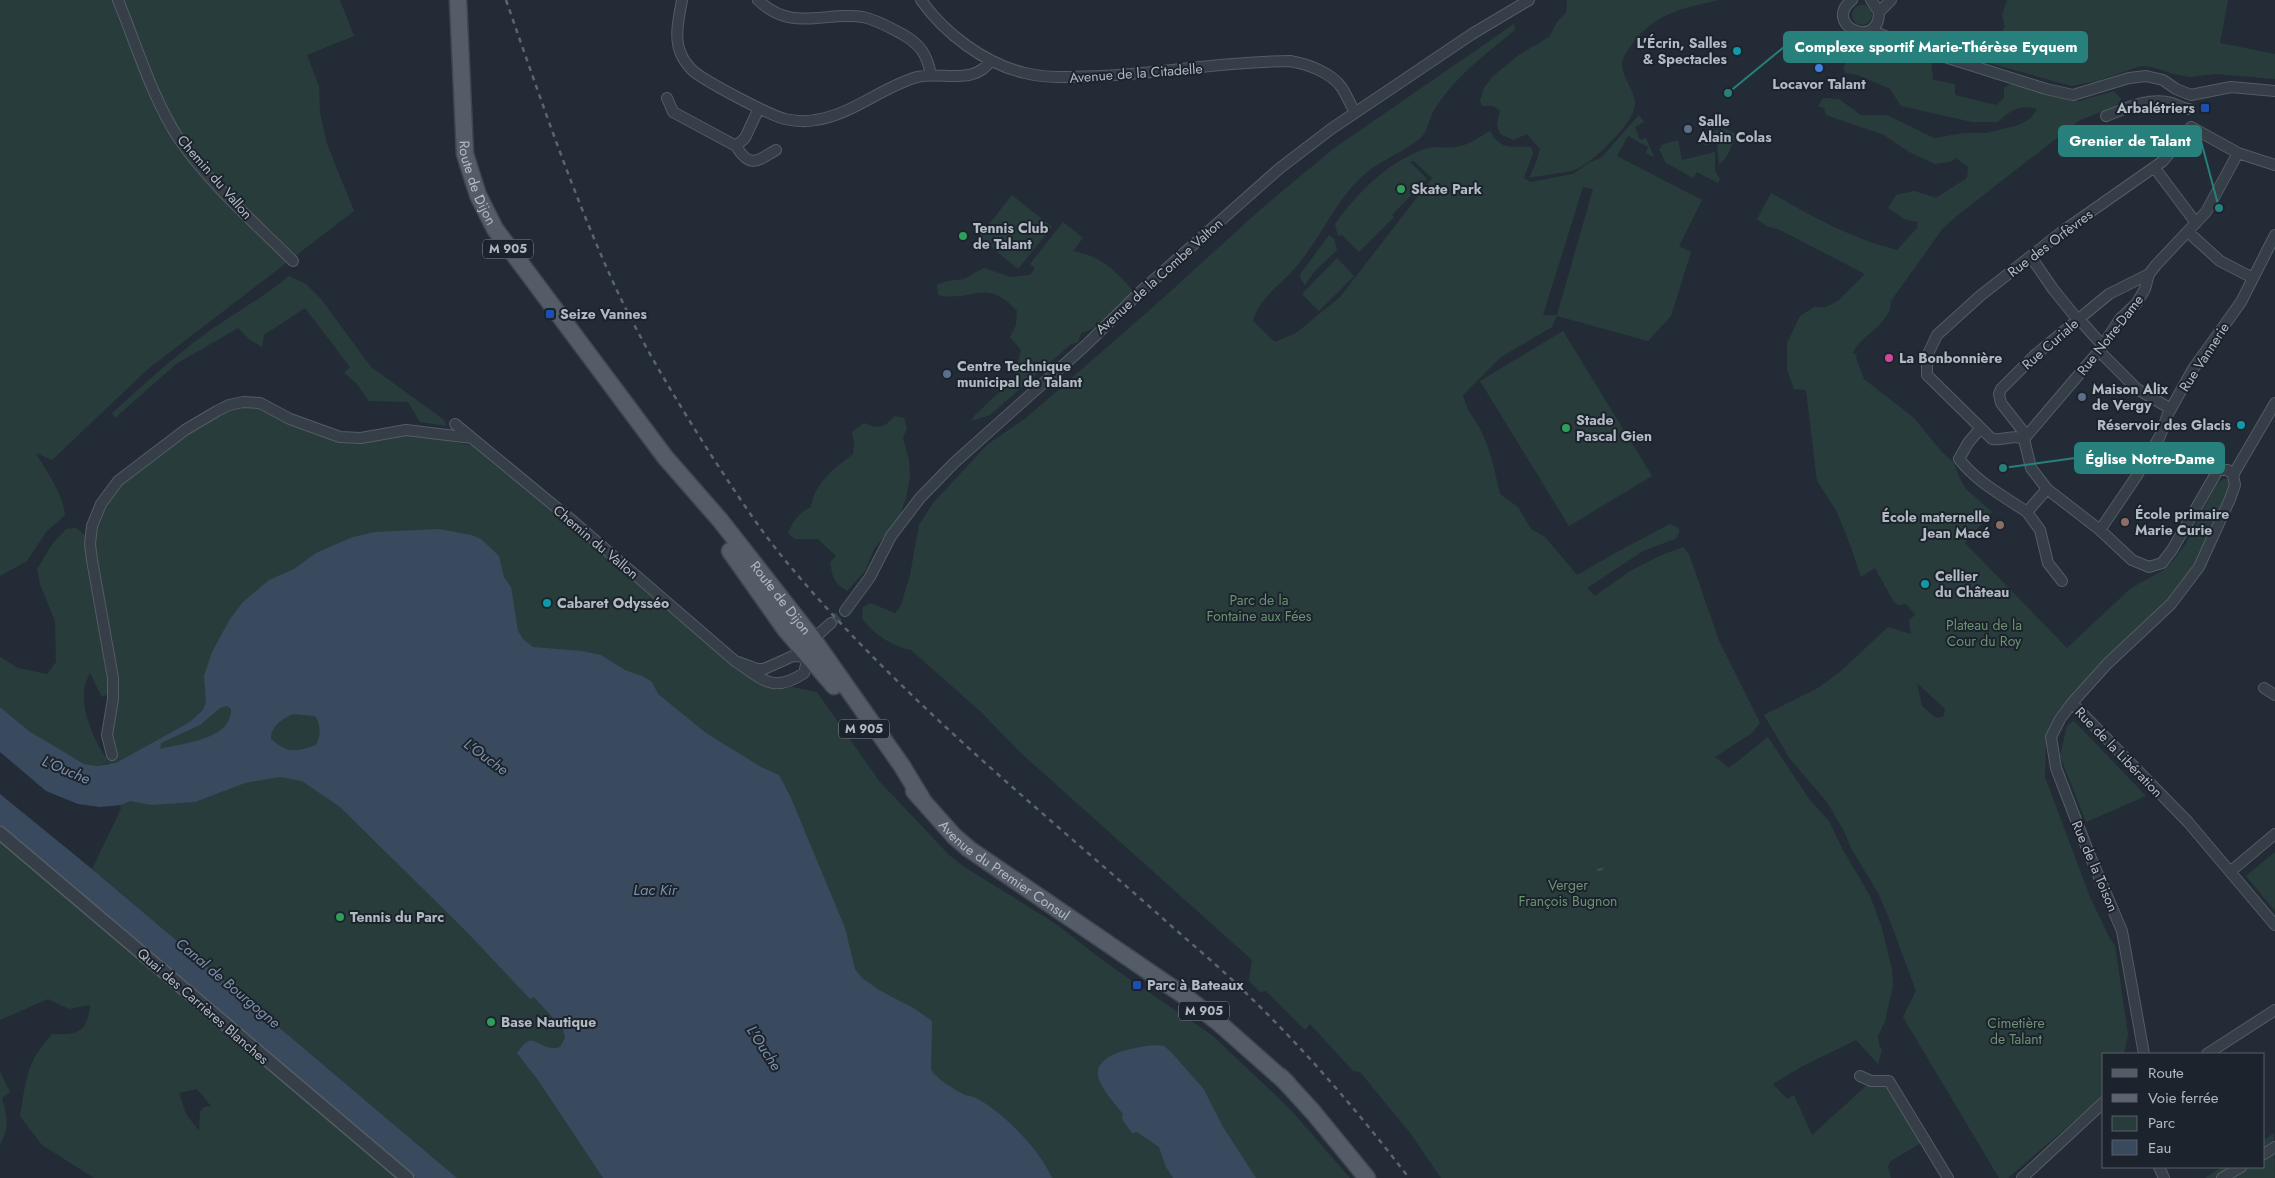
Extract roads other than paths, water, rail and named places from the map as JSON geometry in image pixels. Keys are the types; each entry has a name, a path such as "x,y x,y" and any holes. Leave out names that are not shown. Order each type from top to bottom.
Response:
{"main road":[{"name":"Route de Dijon","path":"458,0 465,154 470,176 481,202 508,249 665,457 720,520 813,639"},
{"name":"Route de Dijon","path":"665,457 675,477 725,543 785,629 808,657"},
{"name":"Route de Dijon","path":"725,543 751,569 804,635 813,639"},
{"path":"808,657 813,639"},
{"name":"Avenue du Premier Consul","path":"813,639 897,759 922,799"},
{"name":"Avenue du Premier Consul","path":"808,657 822,662 842,682"},
{"name":"Avenue du Premier Consul","path":"808,657 826,676 885,759 968,849 1095,934 1112,949 1205,1012 1288,1084"},
{"name":"Avenue du Premier Consul","path":"1095,934 1108,936 1210,1006 1263,1056 1314,1112 1367,1178"},
{"name":"Avenue du Premier Consul","path":"1112,949 1124,951 1157,973 1170,977"}],"street":[{"name":"Chemin du Vallon","path":"118,0 163,111 179,139 229,197 293,261"},
{"path":"682,0 678,42 686,63 696,72 759,108 786,119 815,120 835,115 890,86 931,75 963,76 973,74 986,67 991,60"},
{"path":"758,0 772,11 787,18 810,20 855,17 885,24 916,42 922,48 931,75"},
{"name":"Avenue de la Citadelle","path":"921,0 928,10 956,38 991,60 1022,73 1059,78 1124,75 1290,61 1322,72 1340,86 1355,112"},
{"name":"Avenue de la Combe Valton","path":"845,611 870,577 891,536 920,498 954,462 1086,345 1140,292 1280,168 1355,112 1472,34 1529,0"},
{"path":"1871,0 1890,32 1904,44"},
{"path":"1871,30 1879,15 1891,0"},
{"path":"1847,2 1844,16 1850,28 1860,33 1871,30 1904,44 2046,89 2073,95 2129,78 2146,76 2163,80 2191,95 2231,87 2275,92"},
{"path":"2191,95 2189,109 2191,127 2238,153 2275,165"},
{"path":"667,98 673,112 736,146 742,156 750,161 756,162 776,150"},
{"path":"2106,116 2153,100 2170,102 2179,108 2189,109"},
{"path":"736,146 745,138 759,108"},
{"name":"Rue des Orfèvres","path":"1980,429 1936,386 1926,370 1927,356 1937,335 1980,296 2063,231 2154,167 2172,152 2191,127"},
{"name":"Rue Notre-Dame","path":"2025,437 2101,348 2120,319 2136,304 2145,289 2149,274 2196,223 2215,199 2238,153"},
{"path":"2154,167 2196,223"},
{"path":"2188,232 2220,260 2253,278"},
{"name":"Rue Vannerie","path":"2100,530 2136,477 2160,436 2171,409 2193,369 2241,302 2275,235"},
{"path":"2031,257 2053,290 2137,389 2171,409"},
{"name":"Rue Curiale","path":"2025,437 2001,403 1999,394 2012,377 2035,355 2109,294 2149,274"},
{"path":"112,755 107,735 113,699 113,678 90,544 96,514 118,480 201,419 229,405 243,402 260,403 290,419 340,437 360,438 406,430 472,438"},
{"path":"2062,581 2048,563 2040,530 2027,512 1997,494 1970,472 1959,459 1968,443 1980,429 1992,439 2025,437 2031,468 2047,489 2100,530 2132,560 2149,567 2162,563 2172,550 2218,470 2228,470 2233,476 2275,403"},
{"name":"Chemin du Vallon","path":"455,424 574,522 735,661 769,682 779,684 788,682 804,673 808,657 793,656 757,669 735,661"},
{"name":"Rue de la Libération","path":"2233,476 2235,485 2230,499 2194,573 2171,604 2107,664 2072,703 2188,822 2275,925"},
{"path":"2027,512 2047,489"},
{"path":"813,639 831,623"},
{"path":"2264,688 2275,696"},
{"name":"Rue de la Toison","path":"2072,703 2060,719 2051,737 2056,768 2122,931 2144,1053"},
{"name":"Quai des Carrières Blanches","path":"0,833 407,1178"},
{"path":"2231,871 2275,834"},
{"path":"2209,1053 2275,1010"},
{"name":"Rue de la Toison","path":"2138,1053 2140,1036"},
{"path":"1860,1076 1871,1081 1889,1081 1948,1178"},
{"path":"2022,1178 2102,1104"},
{"path":"2222,1178 2240,1168"}],"water":[{"name":"Lac Kir","path":"439,529 471,535 481,539 499,556 504,577 511,587 518,631 523,639 533,647 582,651 601,655 625,670 642,676 652,682 658,694 706,733 761,767 779,775 791,798 845,928 855,969 862,978 879,990 915,1009 932,1021 931,1070 938,1078 956,1090 965,1095 975,1097 1009,1122 1039,1155 1052,1178 603,1178 538,1080 517,1053 529,1041 551,1048 560,1047 565,1038 563,1029 534,997 530,999 465,930 340,807 302,781 280,777 245,783 195,802 152,805 130,801 121,805 100,807 78,804 46,791 0,752 0,707 29,731 84,764 98,766 116,763 190,722 203,710 206,702 204,676 212,652 230,619 243,602 269,580 294,569 316,553 353,537 375,532","holes":["227,706 231,709 229,719 215,734 192,742 160,749 161,743 200,725 220,708","293,714 315,716 320,730 316,745 292,750 282,747 271,739 275,727"]},
{"name":"Canal de Bourgogne","path":"0,794 92,869 457,1178 416,1178 68,882 0,828"},
{"path":"1155,1045 1164,1046 1170,1051 1203,1088 1223,1127 1256,1178 1173,1178 1166,1167 1159,1147 1137,1132 1132,1133 1122,1119 1123,1114 1102,1086 1098,1072 1100,1065 1116,1054 1126,1050"}],"waterway":[{"path":"1598,870 1602,869"}],"tunnel":[{"path":"831,623 845,611"}],"railway":[{"path":"506,0 573,187 620,297 652,357 711,455 753,518 780,554 822,603 914,697 1011,786 1216,965 1271,1017 1332,1084 1409,1178"}],"place":[{"name":"L'Écrin, Salles & Spectacles","path":"1737,51"},
{"name":"Locavor Talant","path":"1819,68"},
{"name":"Complexe sportif Marie-Thérèse Eyquem","path":"1728,93"},
{"name":"Arbalétriers","path":"2205,108"},
{"name":"Salle Alain Colas","path":"1688,129"},
{"name":"Skate Park","path":"1401,189"},
{"name":"Grenier de Talant","path":"2219,208"},
{"name":"Tennis Club de Talant","path":"963,236"},
{"name":"Seize Vannes","path":"550,314"},
{"name":"La Bonbonnière","path":"1889,358"},
{"name":"Centre Technique municipal de Talant","path":"947,374"},
{"name":"Maison Alix de Vergy","path":"2082,397"},
{"name":"Réservoir des Glacis","path":"2241,425"},
{"name":"Stade Pascal Gien","path":"1566,428"},
{"name":"Église Notre-Dame","path":"2003,468"},
{"name":"École primaire Marie Curie","path":"2125,522"},
{"name":"École maternelle Jean Macé","path":"2000,525"},
{"name":"Cellier du Château","path":"1925,584"},
{"name":"Cabaret Odysséo","path":"547,603"},
{"name":"Tennis du Parc","path":"340,917"},
{"name":"Parc à Bateaux","path":"1137,985"},
{"name":"Base Nautique","path":"491,1022"}],"park label":[{"name":"Parc de la Fontaine aux Fées","path":"1259,608"},
{"name":"Plateau de la Cour du Roy","path":"1984,634"},
{"name":"Verger François Bugnon","path":"1568,894"},
{"name":"Cimetière de Talant","path":"2016,1032"}],"water label":[{"name":"L'Ouche","path":"486,757"},
{"name":"L'Ouche","path":"66,770"},
{"name":"L'Ouche","path":"764,1048"}]}
